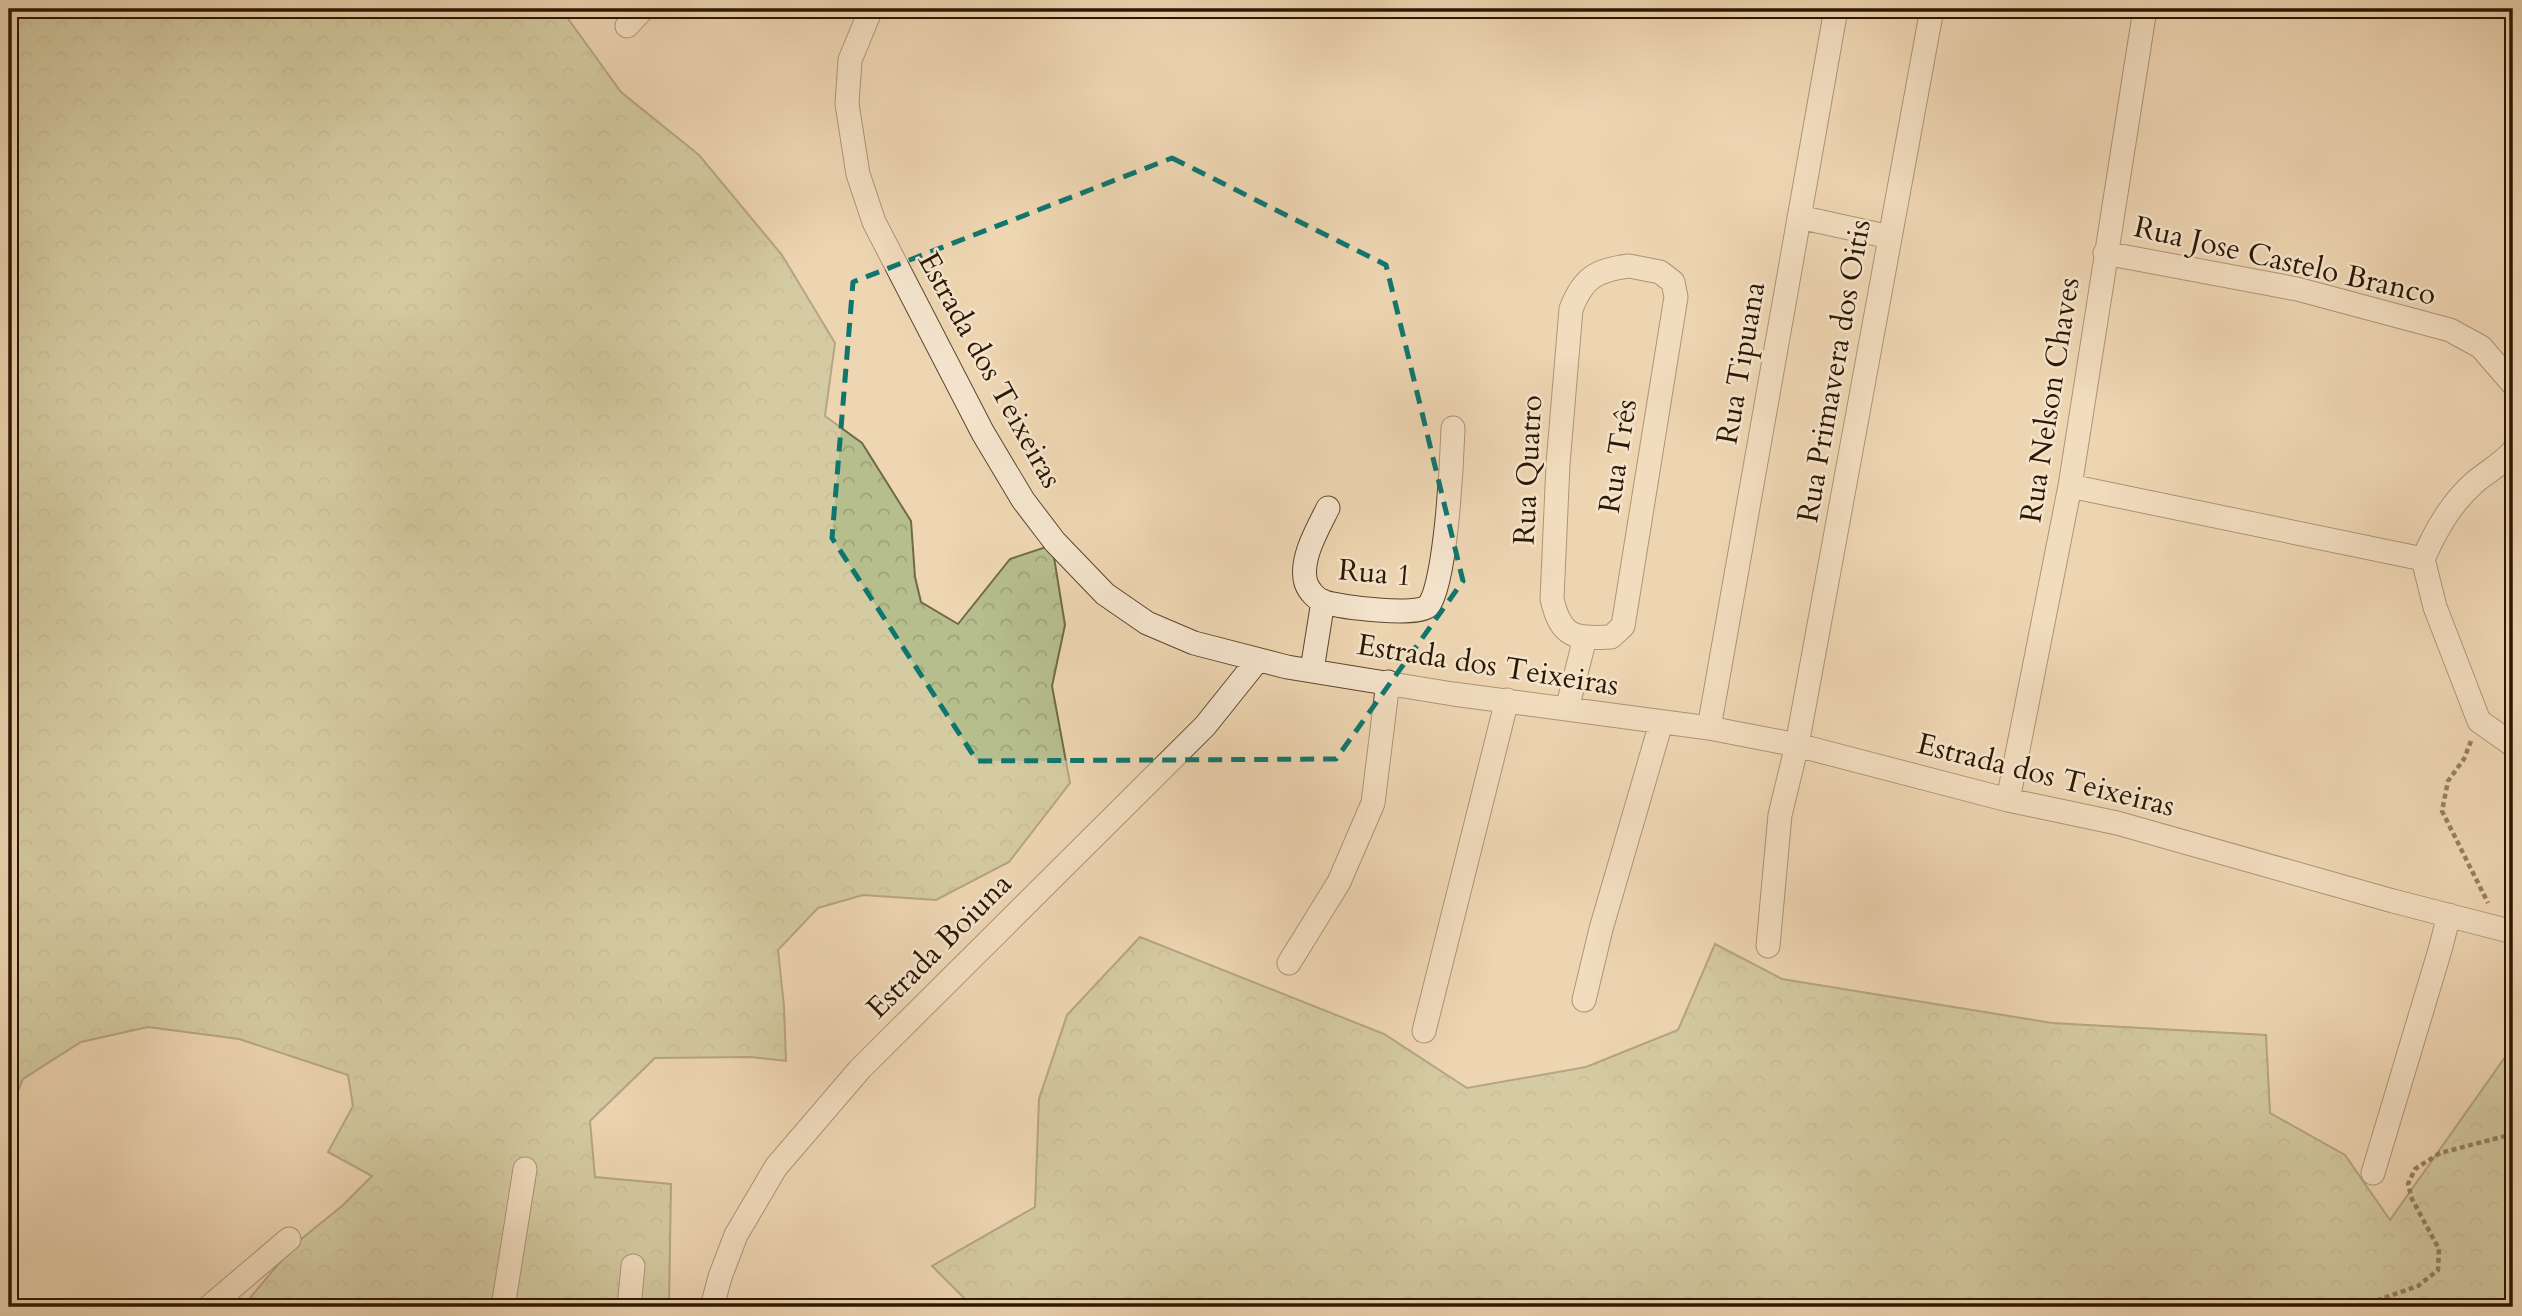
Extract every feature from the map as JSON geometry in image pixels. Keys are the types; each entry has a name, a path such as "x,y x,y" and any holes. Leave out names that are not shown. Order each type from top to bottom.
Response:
{"street":[{"path":"627,26 643,9"},
{"name":"Estrada dos Teixeiras","path":"871,9 850,60 847,104 858,174 874,222 983,433 1023,500 1055,542 1105,594 1147,623 1194,643 1287,667 1709,729 1797,745 2008,800 2117,823 2507,930"},
{"name":"Rua Tipuana","path":"1709,729 1836,9"},
{"name":"Rua Primavera dos Oitis","path":"1768,946 1780,816 1797,745 1931,9"},
{"name":"Rua Nelson Chaves","path":"2008,800 2070,486 2145,9"},
{"path":"1799,217 1891,237"},
{"name":"Rua Jose Castelo Branco","path":"2105,253 2297,289 2450,330 2482,347 2513,384"},
{"name":"Rua Três","path":"1571,309 1579,288 1606,269 1629,266 1660,272 1673,282 1676,297 1623,626 1611,637 1575,634"},
{"name":"Rua Quatro","path":"1571,309 1558,464 1552,599 1557,620 1575,634"},
{"name":"Rua 1","path":"1328,508 1311,542 1305,573 1311,593 1323,601 1404,612 1419,611 1427,607 1436,593 1450,491 1453,428"},
{"path":"2513,451 2505,461 2474,482 2441,521 2423,559 2435,607 2479,721 2513,745"},
{"path":"2070,486 2423,559"},
{"path":"1312,670 1323,601"},
{"path":"1567,709 1575,634"},
{"name":"Estrada Boiuna","path":"712,1307 720,1276 736,1235 776,1167 860,1069 1205,726 1257,661"},
{"path":"1289,963 1339,882 1373,803 1388,682"},
{"path":"1424,1031 1507,700"},
{"path":"1584,1000 1601,929 1661,723"},
{"path":"2373,1173 2449,915"},
{"path":"503,1307 524,1169"},
{"path":"209,1307 289,1239"},
{"path":"629,1307 633,1265"}],"path":[{"path":"2479,721 2464,759 2448,781 2442,811 2507,930"},
{"path":"2371,1307 2378,1300 2418,1286 2438,1270 2439,1250 2412,1199 2408,1184 2415,1169 2440,1153 2513,1133"}],"highlighted area":[{"path":"1172,158 1386,265 1463,581 1336,759 977,761 832,538 853,282"}],"green space":[{"path":"9,9 561,9 621,92 699,155 782,255 835,343 825,416 862,443 911,521 915,577 921,602 958,624 1010,559 1052,545 1065,625 1052,686 1070,783 1009,862 936,900 863,895 818,908 778,950 786,1061 750,1057 655,1058 590,1121 595,1177 671,1184 669,1307 258,1307 250,1298 295,1244 342,1206 372,1176 328,1152 353,1106 348,1075 239,1039 148,1027 81,1042 23,1079 9,1112"},
{"path":"1140,937 1384,1034 1467,1088 1586,1067 1678,1030 1715,944 1782,979 2052,1023 2266,1035 2270,1113 2345,1155 2390,1220 2513,1046 2513,1307 973,1307 932,1266 1035,1207 1039,1099 1067,1015"}]}
